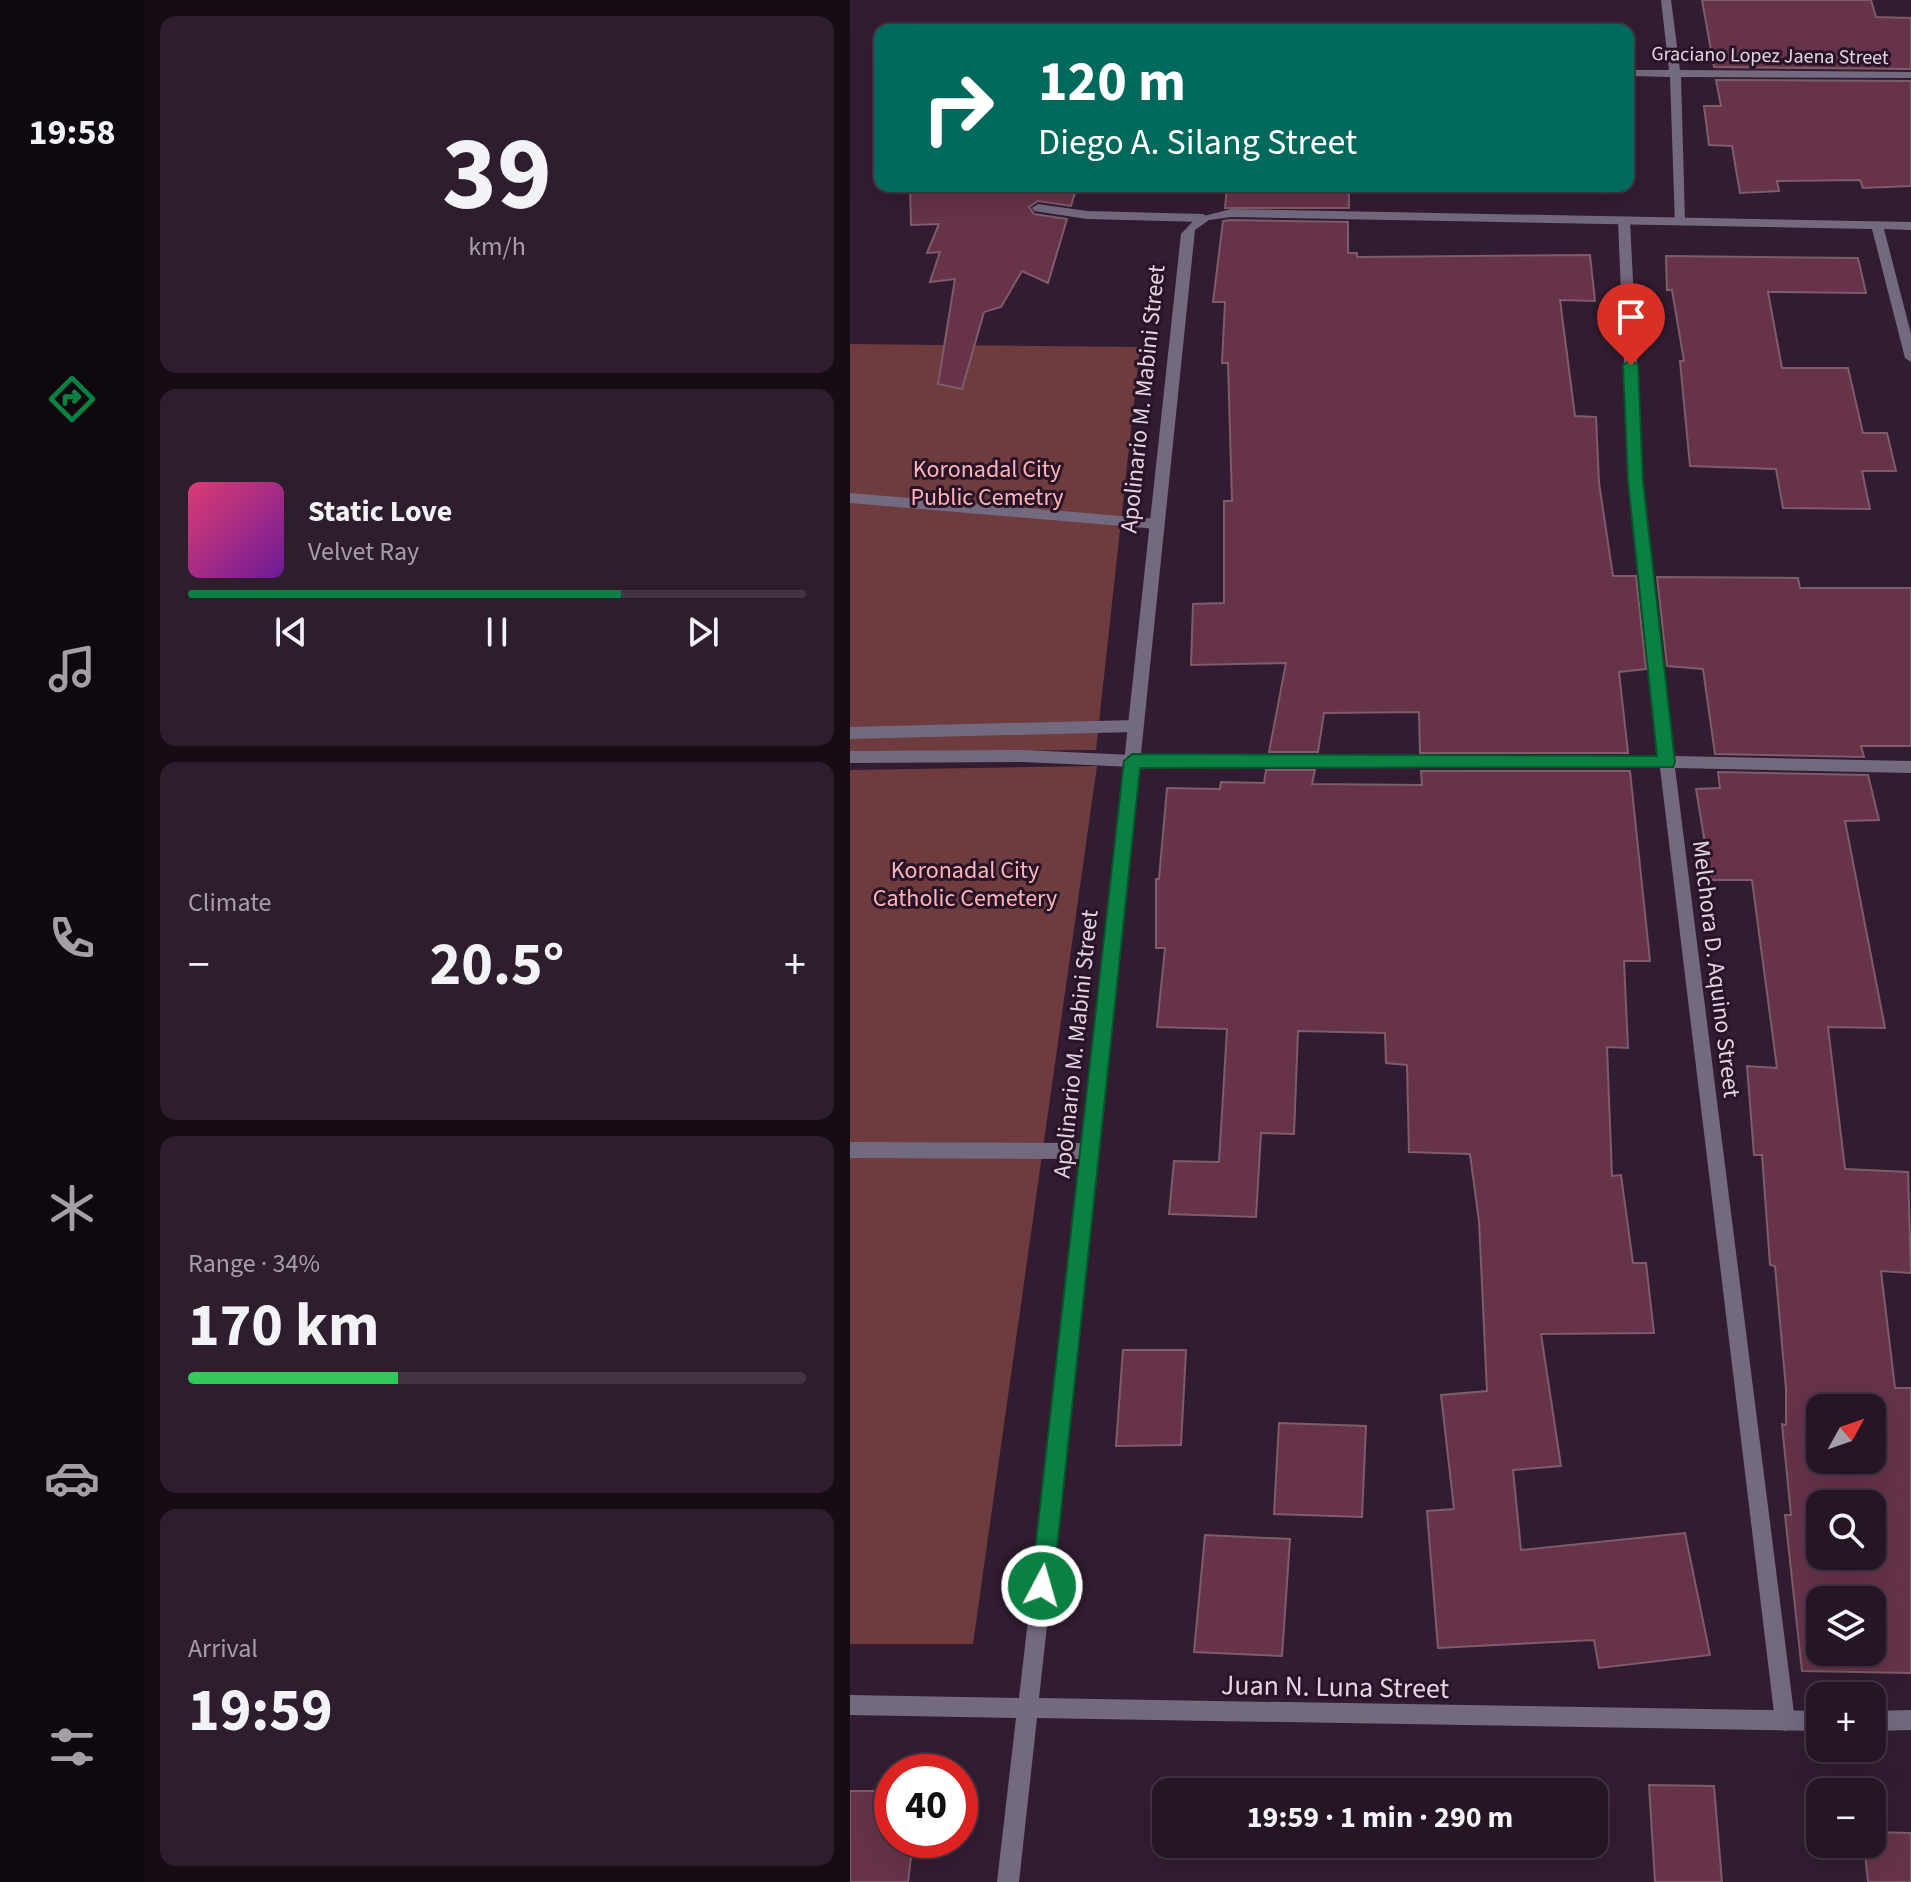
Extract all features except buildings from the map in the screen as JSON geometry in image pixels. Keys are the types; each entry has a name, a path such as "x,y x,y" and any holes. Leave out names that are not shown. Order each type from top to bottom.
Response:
{"street":[{"path":"1666,0 1675,73 1679,222"},
{"name":"Graciano Lopez Jaena Street","path":"1634,73 1911,75"},
{"path":"1038,208 1087,215 1203,218 1231,213 1911,226"},
{"name":"Apolinario M. Mabini Street","path":"1008,1882 1091,1151 1187,234 1191,226 1203,218"},
{"name":"Melchora D. Aquino Street","path":"1624,221 1636,481 1667,762 1785,1721"},
{"path":"1877,226 1911,358"},
{"path":"850,498 1156,524"},
{"path":"850,733 1135,726"},
{"path":"850,757 1667,762 1911,767"},
{"path":"850,1150 1091,1151"},
{"name":"Juan N. Luna Street","path":"850,1705 1806,1721"},
{"path":"1886,1721 1911,1720"}],"green space":[{"name":"Koronadal City Public Cemetry","path":"850,344 1140,347 1096,750 850,752"},
{"name":"Koronadal City Catholic Cemetery","path":"1097,766 973,1644 850,1644 850,770"}],"route":[{"path":"1042,1586 1132,761 1667,762 1636,481 1631,365"}]}
